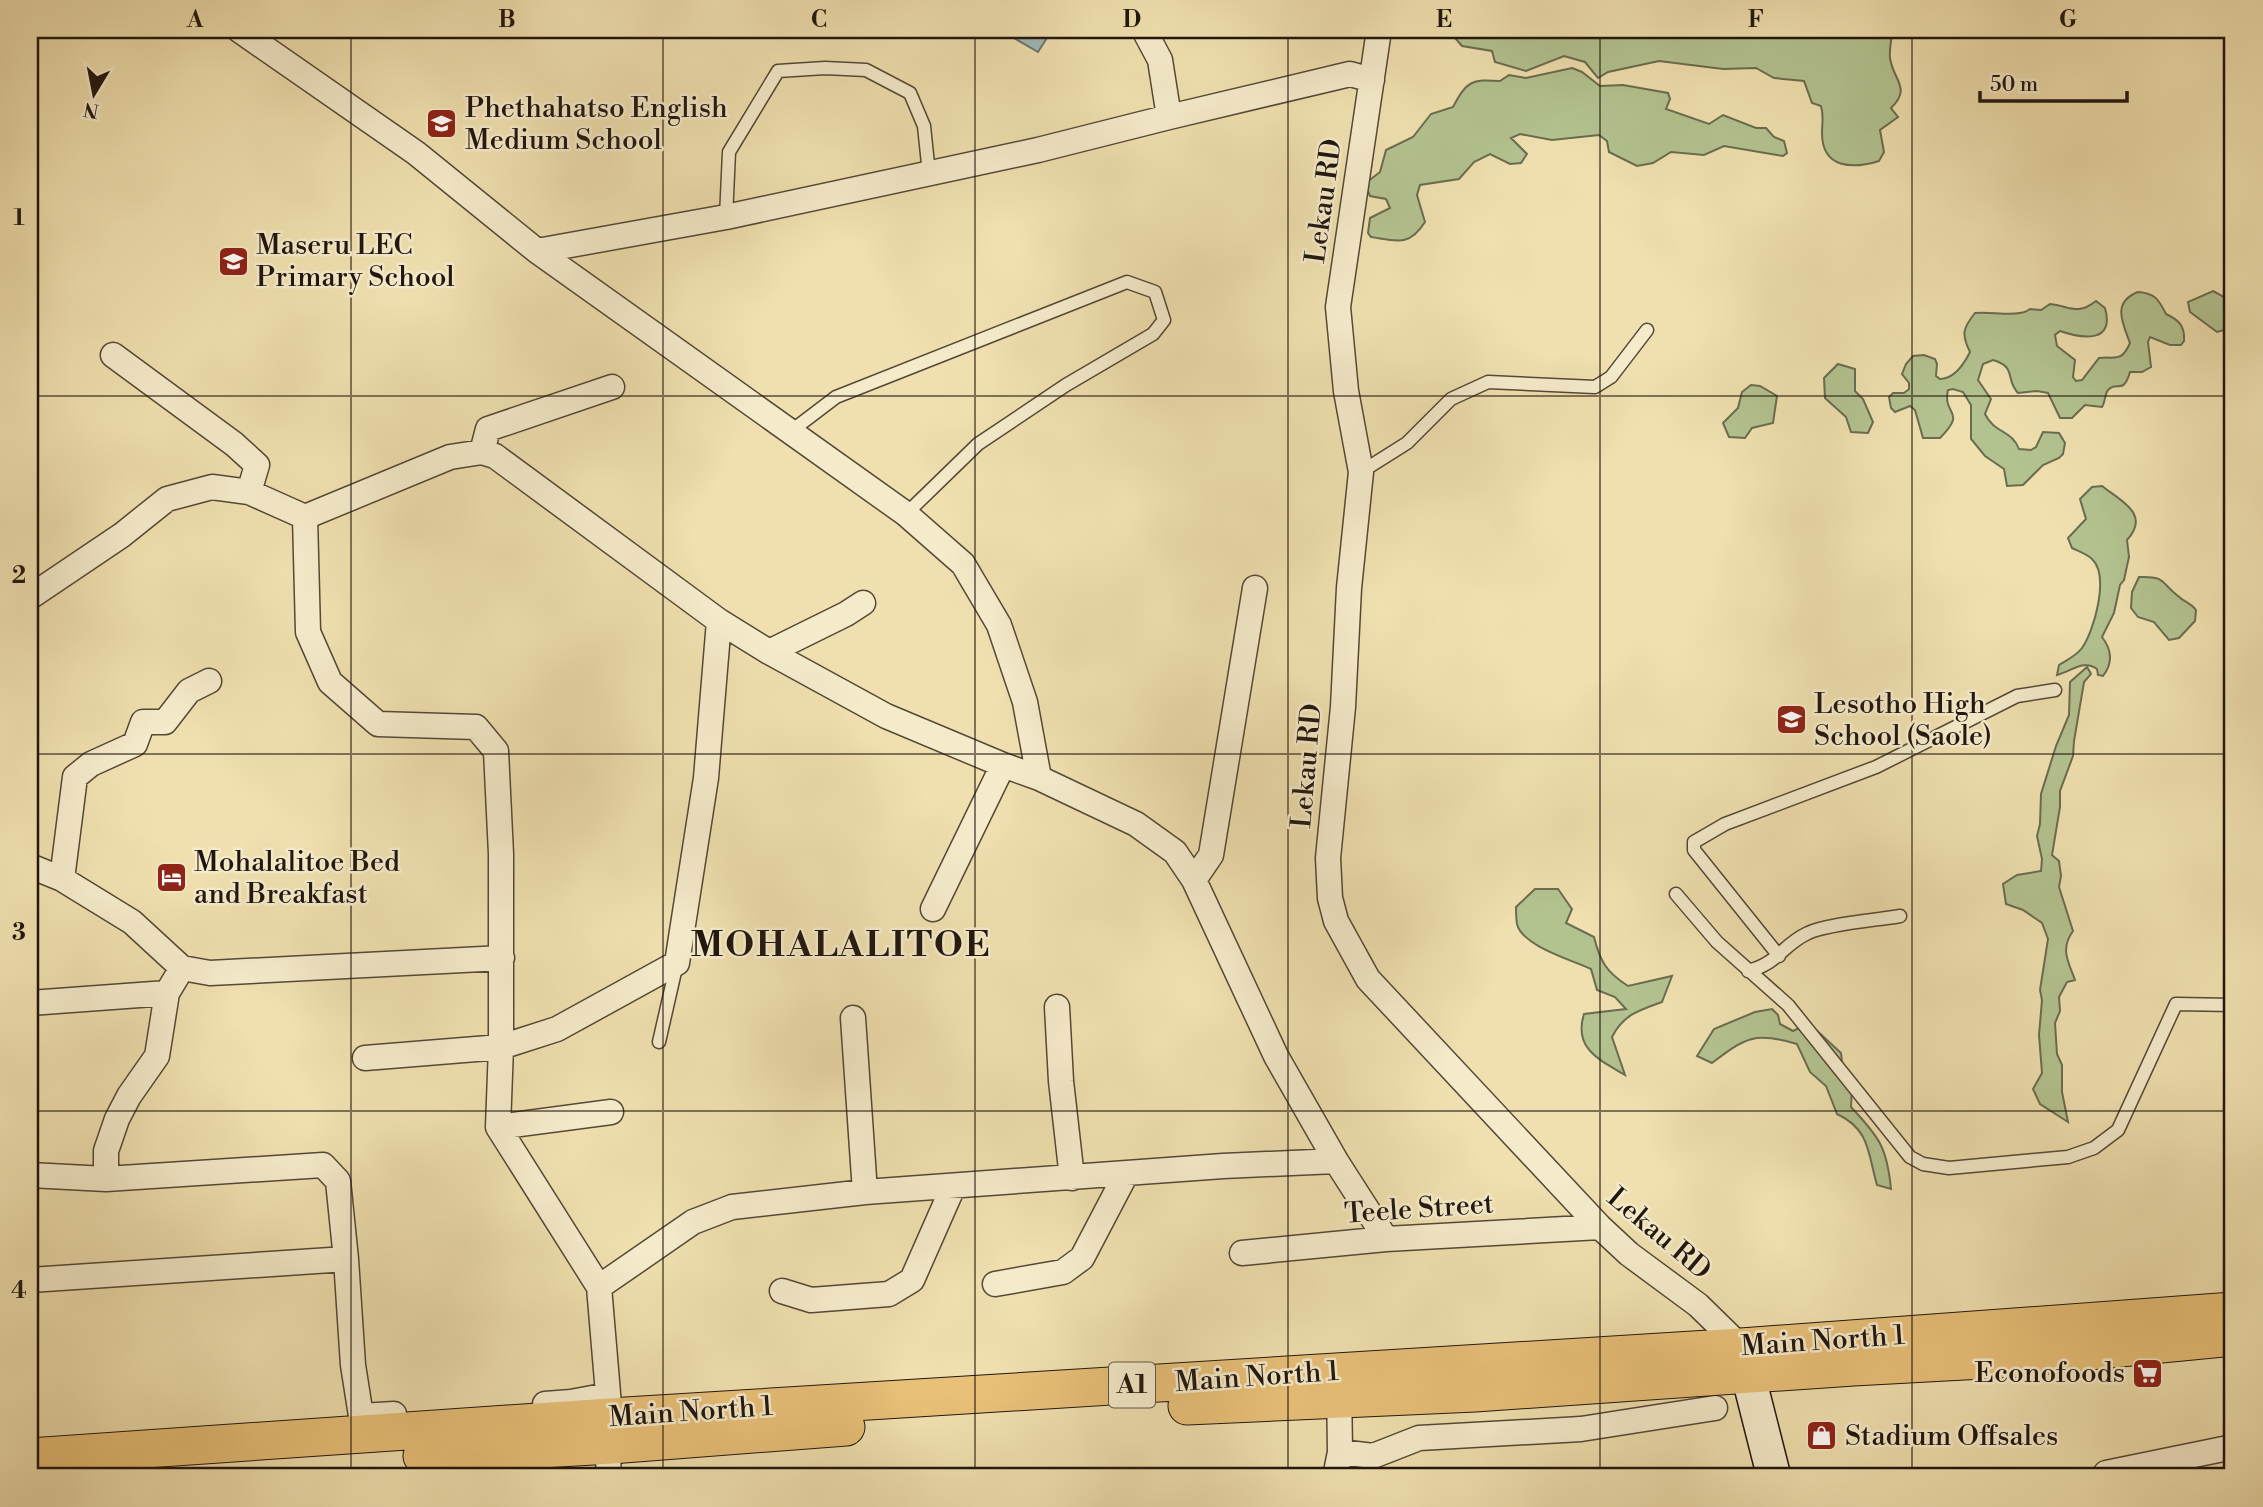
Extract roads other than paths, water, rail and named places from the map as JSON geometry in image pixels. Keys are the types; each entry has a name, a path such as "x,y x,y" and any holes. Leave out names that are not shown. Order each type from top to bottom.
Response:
{"main road":[{"name":"Main North 1","path":"86,1477 609,1433 1745,1361 2233,1311"},
{"name":"Main North 1","path":"1745,1361 1853,1367 2020,1358 2233,1337"},
{"name":"Main North 1","path":"30,1457 609,1433"}],"street":[{"path":"239,30 416,153 537,251 906,514 963,564 999,625 1024,702 1039,778"},
{"path":"1144,30 1160,60 1169,117"},
{"name":"Lekau RD","path":"1379,30 1338,307 1346,391 1361,472 1328,858 1329,898 1336,921 1368,979 1600,1227 1629,1255 1698,1305 1745,1361"},
{"path":"537,251 726,217 929,174 1350,74 1372,80"},
{"path":"114,355 234,444 257,465 249,492"},
{"path":"482,452 488,429 612,387"},
{"path":"30,597 122,536 167,499 212,487 249,492 305,517 450,457 482,452 495,456 719,621 769,652 886,716 1039,778 1136,824 1175,852 1194,880 1276,1056 1336,1161 1386,1239"},
{"path":"305,517 308,632 330,682 378,724 475,727 496,751 502,958 498,1127 599,1287 609,1433"},
{"path":"1194,880 1211,855 1255,588"},
{"path":"769,652 863,603"},
{"path":"365,1058 501,1047 557,1028 677,963 706,778 719,621"},
{"path":"62,879 75,777 91,764 135,744 143,722 164,722 189,691 209,681"},
{"path":"933,909 1003,765"},
{"path":"30,866 62,879 132,922 182,968 210,973 502,958"},
{"path":"106,1179 106,1151 117,1119 129,1096 157,1056 167,993 182,968"},
{"path":"30,1003 167,993"},
{"path":"1057,1007 1061,1082 1072,1178"},
{"path":"853,1018 865,1192"},
{"path":"498,1127 611,1112"},
{"path":"599,1287 693,1222 732,1207 865,1192 1336,1161"},
{"path":"30,1175 106,1179 323,1166 338,1181 353,1365 361,1416 571,1402 609,1433"},
{"path":"995,1284 1063,1272 1082,1258 1126,1174"},
{"path":"782,1291 811,1300 889,1294 912,1280 953,1187"},
{"name":"Teele Street","path":"1242,1253 1386,1239 1600,1227"},
{"path":"30,1280 346,1259"},
{"path":"1745,1361 1774,1477"},
{"path":"1335,1477 1340,1452 1339,1386"},
{"path":"1340,1452 1373,1456 1419,1438 1581,1429 1715,1408"},
{"path":"2107,1477 2106,1473 2233,1447"}],"lane":[{"path":"726,217 729,152 778,71 825,68 866,70 910,93 924,125 929,174"},
{"path":"790,432 836,397 1127,282 1155,292 1164,320 1153,334 1066,384 978,443 906,514"},
{"path":"1361,472 1407,443 1451,399 1488,382 1595,387 1611,377 1647,330"},
{"path":"1779,956 1694,850 1694,842 1725,824 1876,767 2017,696 2055,690"},
{"path":"1676,894 1717,942 1788,1005 1910,1157 1923,1164 1949,1168 2068,1157 2094,1148 2118,1130 2176,1004 2233,1005"},
{"path":"1748,971 1762,967 1779,956 1791,942 1811,931 1900,916"},
{"path":"659,1042 677,963"}],"water":[{"path":"1000,30 1052,30 1038,52"}],"place":[{"name":"Phethahatso English Medium School","path":"442,124"},
{"name":"Maseru LEC Primary School","path":"233,261"},
{"name":"Lesotho High School (Saole)","path":"1791,720"},
{"name":"Mohalalitoe Bed and Breakfast","path":"171,878"},
{"name":"Econofoods","path":"2148,1373"},
{"name":"Stadium Offsales","path":"1822,1436"}],"district":[{"name":"MOHALALITOE","path":"841,945"}]}
